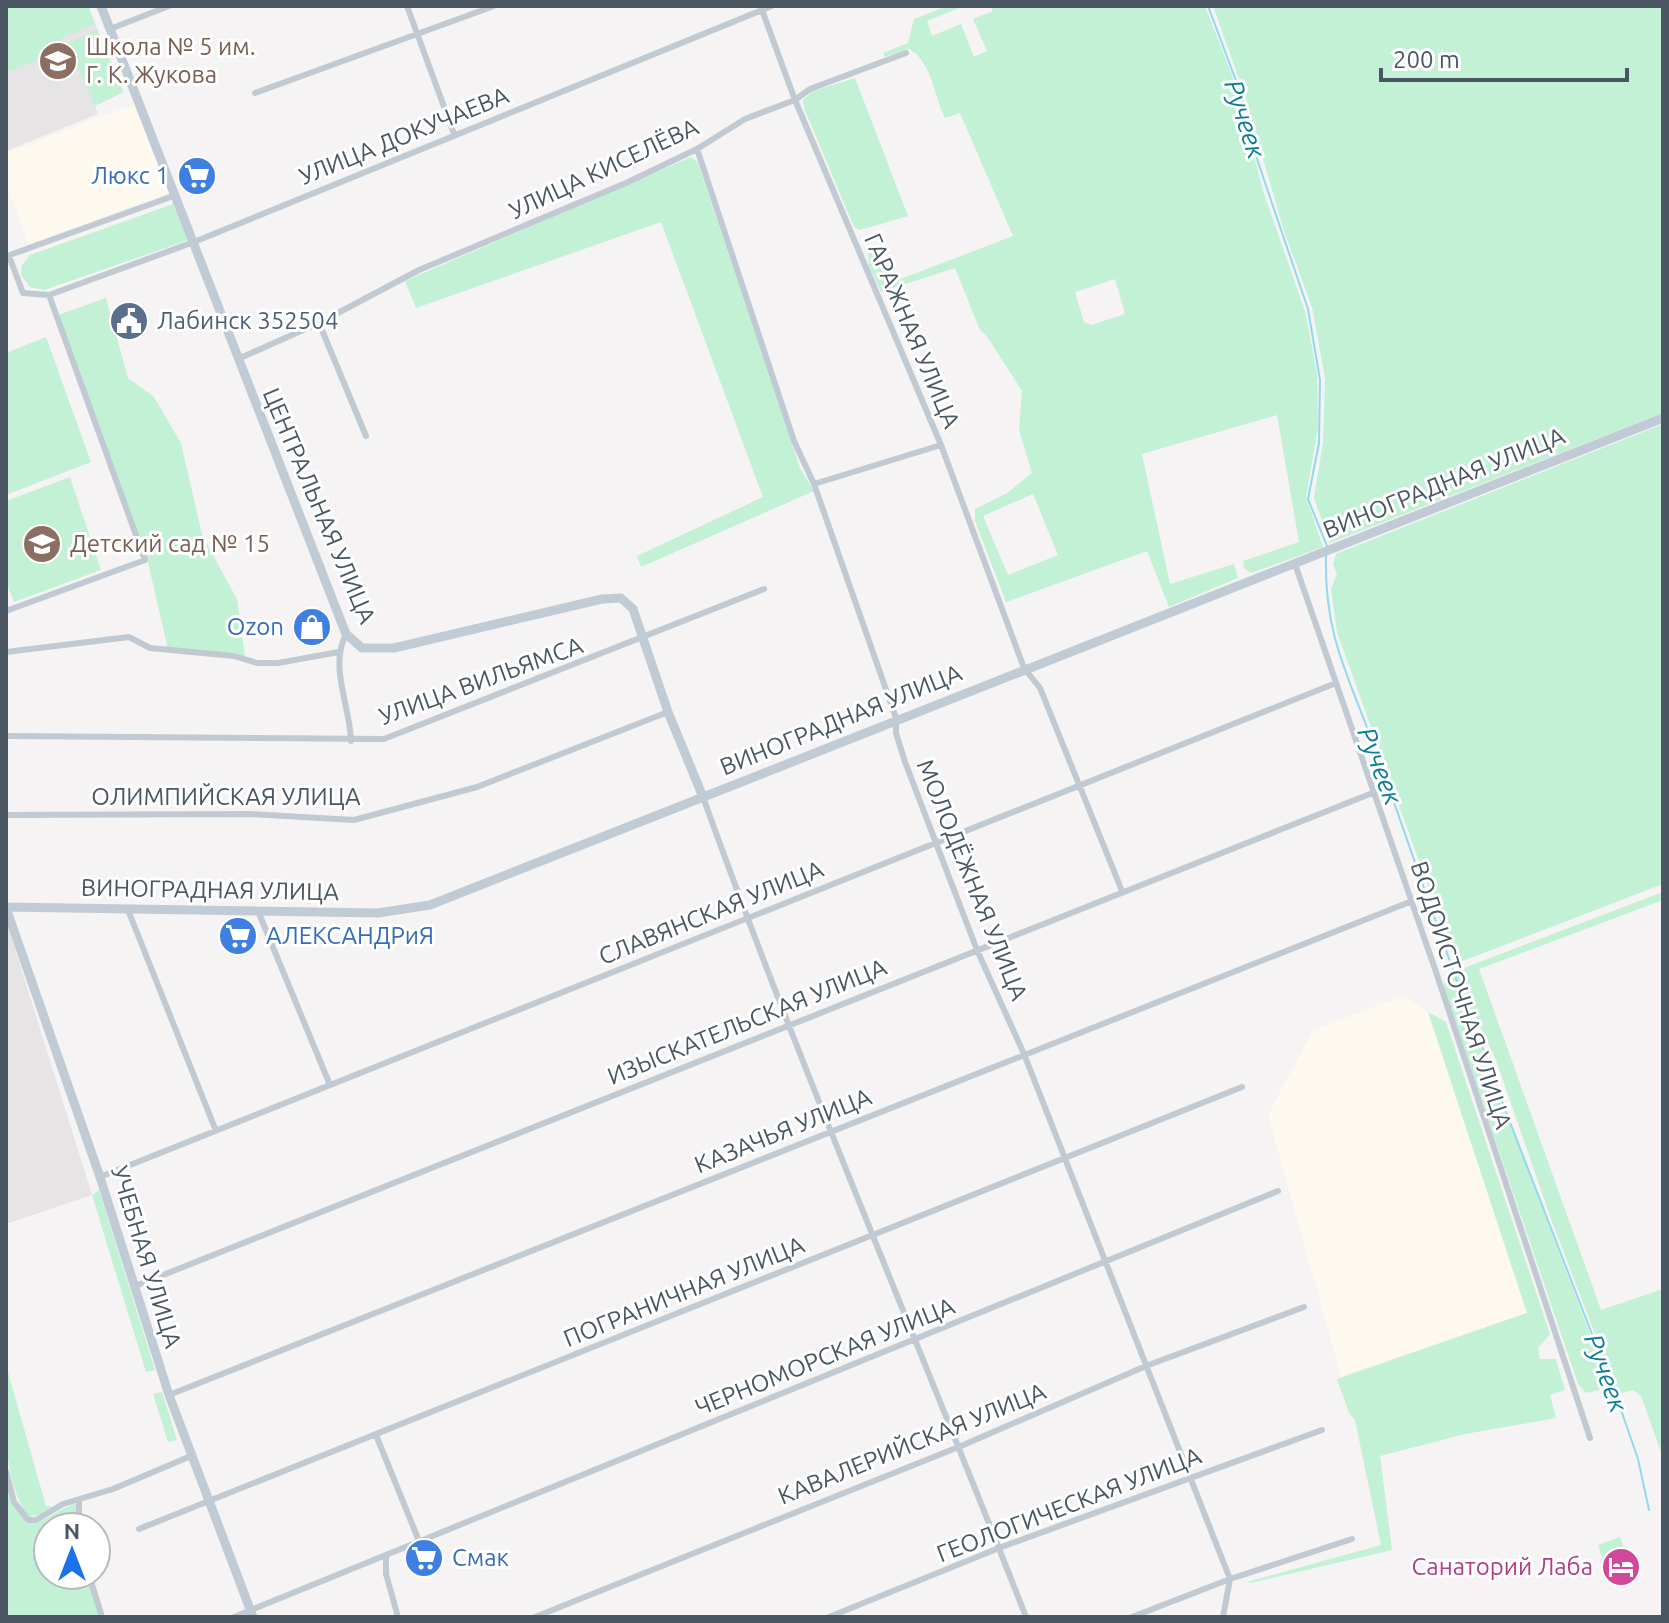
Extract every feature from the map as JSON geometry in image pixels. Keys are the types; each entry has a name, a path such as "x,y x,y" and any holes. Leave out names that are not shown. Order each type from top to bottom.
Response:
{"street":[{"name":"ЦЕНТРАЛЬНАЯ УЛИЦА","path":"101,6 346,634 362,648 394,648 611,597 621,598 633,609 668,712 703,797"},
{"path":"110,29 169,6"},
{"path":"407,6 454,134"},
{"path":"255,93 419,37 494,6"},
{"name":"УЛИЦА ДОКУЧАЕВА","path":"49,295 194,242 772,6"},
{"name":"ГАРАЖНАЯ УЛИЦА","path":"762,10 795,100 941,445 1024,668 1040,688 1122,891"},
{"name":"УЛИЦА КИСЕЛЁВА","path":"238,359 319,323 401,278 626,183 697,149 745,119 795,100 810,89 906,53"},
{"name":"МОЛОДЁЖНАЯ УЛИЦА","path":"697,149 794,441 814,484 896,718 896,733 905,762 977,950 1024,1054 1103,1262 1230,1579"},
{"path":"6,611 145,560 49,295 23,293 8,256 176,195"},
{"path":"319,323 366,436"},
{"name":"ВИНОГРАДНАЯ УЛИЦА","path":"6,907 378,913 430,905 896,718 1663,418"},
{"path":"814,484 941,445"},
{"name":"ВОДОИСТОЧНАЯ УЛИЦА","path":"1295,564 1412,901 1590,1438"},
{"name":"УЛИЦА ВИЛЬЯМСА","path":"6,736 384,739 642,640 764,589"},
{"path":"346,634 339,652 340,681 350,712 351,741"},
{"path":"6,652 129,637 150,648 234,656 257,663 278,663 339,652"},
{"name":"СЛАВЯНСКАЯ УЛИЦА","path":"100,1177 1336,683"},
{"name":"ОЛИМПИЙСКАЯ УЛИЦА","path":"6,815 250,814 354,820 477,787 668,712"},
{"name":"ИЗЫСКАТЕЛЬСКАЯ УЛИЦА","path":"133,1287 1375,792"},
{"path":"703,797 746,918 915,1340 961,1446 1026,1617"},
{"name":"КАЗАЧЬЯ УЛИЦА","path":"169,1395 1412,901"},
{"name":"УЧЕБНАЯ УЛИЦА","path":"6,907 100,1177 169,1395 252,1614"},
{"path":"128,910 216,1131"},
{"path":"258,911 330,1085"},
{"name":"ПОГРАНИЧНАЯ УЛИЦА","path":"139,1529 1242,1087"},
{"name":"ЧЕРНОМОРСКАЯ УЛИЦА","path":"234,1617 252,1614 419,1541 1278,1191"},
{"name":"КАВАЛЕРИЙСКАЯ УЛИЦА","path":"535,1617 961,1446 1146,1366 1304,1307"},
{"name":"ГЕОЛОГИЧЕСКАЯ УЛИЦА","path":"829,1617 999,1548 1322,1430"},
{"path":"376,1435 419,1541"},
{"path":"6,1471 14,1502 28,1520 36,1520 63,1504 191,1456"},
{"path":"79,1500 79,1511"},
{"path":"1132,1617 1230,1579 1352,1539"},
{"path":"386,1556 386,1574 398,1617"},
{"path":"1223,1617 1230,1579"},
{"path":"94,1591 102,1617"}],"shaded area":[{"name":"Школа № 5 им. Г. К. Жукова","path":"6,6 88,6 123,92 95,106 98,114 6,151"},
{"path":"135,104 169,193 29,244 6,184 6,153"},
{"path":"6,920 92,1195 6,1224"},
{"path":"1403,996 1428,1012 1527,1313 1341,1376 1268,1115 1313,1030"}],"green space":[{"path":"6,6 88,6 95,24 62,38 51,54 6,73"},
{"path":"947,6 964,6 927,21 932,36 961,24 974,57 987,51 973,19 993,11 991,6 1205,6 1232,75 1264,194 1305,311 1317,374 1318,427 1306,497 1323,547 1251,573 1244,568 1243,561 1299,542 1277,415 1142,454 1170,584 1234,564 1238,578 1169,607 1147,551 1006,602 975,521 975,509 1007,493 1032,473 1019,430 1022,391 980,330 955,268 881,292 869,267 868,252 877,253 893,282 1013,236 960,113 945,118 928,71 917,55 909,49 885,57 883,53 908,43 914,19","holes":["1115,279 1125,314 1091,325 1084,322 1075,292","1033,494 1058,555 1008,575 983,516"]},
{"path":"1213,6 1663,6 1663,413 1330,543 1314,498 1323,442 1325,378 1312,307 1284,231 1243,90"},
{"path":"97,30 123,92 95,106 74,60 58,60 68,43"},
{"path":"855,78 908,216 860,230 854,227 803,100 813,91"},
{"path":"691,157 698,163 800,468 814,491 641,567 637,556 763,497 661,222 416,308 405,281"},
{"path":"173,204 189,240 44,290 30,287 21,275 22,265 30,255"},
{"path":"106,298 128,378 154,397 181,443 202,535 237,599 245,657 168,649 147,558 58,315"},
{"path":"46,337 91,462 6,495 6,353"},
{"path":"1663,424 1663,884 1460,962 1454,959 1337,632 1331,589 1337,574 1333,565 1336,554"},
{"path":"70,477 101,570 14,602 6,582 6,501"},
{"path":"1663,892 1663,900 1479,969 1601,1310 1663,1289 1663,1457 1641,1396 1633,1390 1618,1394 1551,1219 1496,1060 1472,1009 1467,1010 1610,1387 1586,1393 1578,1384 1443,986 1447,976 1464,968"},
{"path":"1428,1012 1446,1022 1550,1334 1538,1348 1540,1359 1556,1359 1565,1390 1550,1395 1556,1418 1465,1434 1380,1456 1392,1550 1247,1582 1381,1545 1355,1420 1349,1413 1337,1379 1527,1313"},
{"path":"99,1190 155,1370 146,1372 92,1195"},
{"path":"6,1365 46,1506 52,1506 48,1511 32,1511 32,1516 28,1517 19,1500 9,1463"},
{"path":"162,1392 177,1440 168,1442 153,1394"},
{"path":"6,1482 12,1504 28,1523 32,1522 32,1591 92,1591 99,1617 6,1617"},
{"path":"76,1504 76,1511 59,1511 63,1509"},
{"path":"1620,1537 1632,1573 1609,1580 1598,1545"}],"waterway":[{"name":"Ручеек","path":"1208,6 1241,94 1258,162 1308,309 1320,380 1319,443 1308,499 1327,546"},
{"name":"Ручеек","path":"1326,556 1329,610 1340,656 1467,1008 1619,1404 1638,1459 1649,1510"}],"place":[{"name":"Школа № 5 им. Г. К. Жукова","path":"58,61"},
{"name":"Люкс 1","path":"197,176"},
{"name":"Лабинск 352504","path":"129,321"},
{"name":"Детский сад № 15","path":"42,544"},
{"name":"Ozon","path":"312,627"},
{"name":"АЛЕКСАНДРиЯ","path":"238,936"},
{"name":"Смак","path":"424,1558"},
{"name":"Санаторий Лаба","path":"1621,1567"}]}
